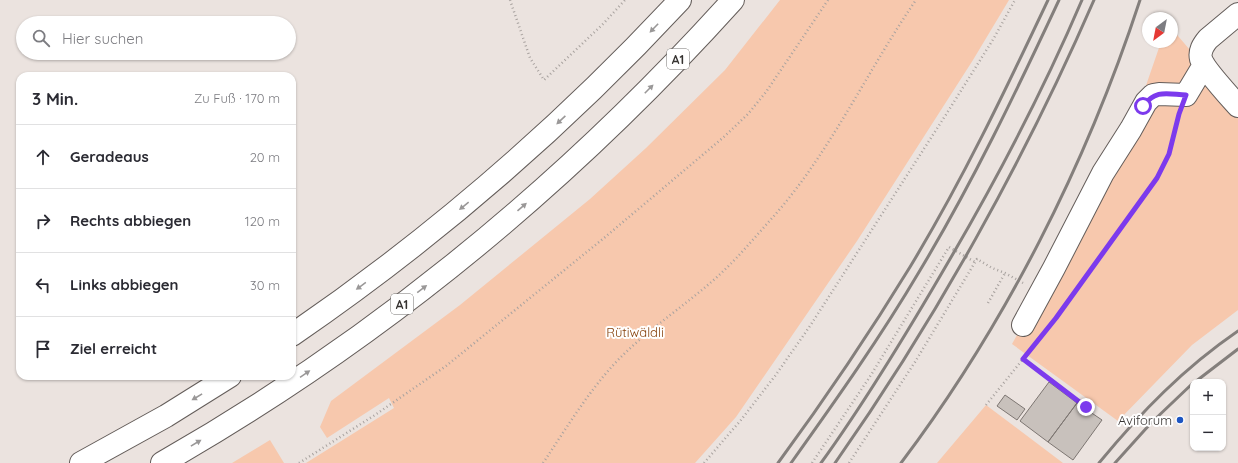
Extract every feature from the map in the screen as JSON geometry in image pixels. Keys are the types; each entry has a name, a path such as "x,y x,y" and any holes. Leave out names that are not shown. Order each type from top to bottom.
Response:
{"main road":[{"path":"296,332 397,259 482,191 593,90 680,0"},
{"name":"A1","path":"296,379 392,312 470,251 549,184 615,122 682,55 733,0"},
{"path":"1238,14 1208,39 1204,44 1201,53 1204,65 1238,106"},
{"path":"1023,325 1103,173 1131,129 1143,106 1156,94 1186,95 1204,65"},
{"path":"81,463 166,416 224,380"},
{"name":"A1","path":"162,463 226,425 295,380"}],"path":[{"path":"510,0 530,58 544,80 604,23 625,0"},
{"path":"299,463 368,419 446,366 604,238 725,136 748,114 766,92 828,0"},
{"path":"543,463 578,411 609,369 661,321 717,277 786,202 835,131 916,0"},
{"path":"704,463 741,420 775,376 810,326 947,113 994,38 1015,0"},
{"path":"986,405 1056,318 1157,178 1169,154 1179,114 1186,95"},
{"path":"812,463 886,352 949,247 975,262"},
{"path":"849,463 915,362 977,259 1027,285"},
{"path":"988,303 1005,273"},
{"path":"1023,359 1086,407"}],"green space":[{"name":"Rütiwäldli","path":"780,0 1009,0 973,60 857,241 736,417 695,463 306,463 394,408 389,398 327,438 320,427 331,401 460,305 590,199 646,148 725,70"},
{"path":"1178,36 1238,106 1238,310 1192,345 1118,421 1012,344 1131,129 1159,48 1178,48"},
{"path":"986,405 1063,463 937,463"},
{"path":"270,440 284,463 232,463"}],"building":[{"path":"1049,382 1077,403 1048,442 1020,421"},
{"path":"1005,395 1025,409 1017,420 997,406"},
{"path":"1077,403 1102,420 1073,460 1048,442"}],"railway":[{"path":"778,463 863,342 929,235 1016,68 1048,0"},
{"path":"791,463 873,345 904,297 938,239 993,138 1059,0"},
{"path":"821,463 855,413 920,311 968,227 1003,164 1036,99 1082,0"},
{"path":"835,463 908,353 976,238 1038,119 1094,0"},
{"path":"901,463 975,356 1039,242 1068,183 1094,123 1140,0"},
{"path":"1099,463 1131,426 1164,392 1199,360 1238,331"},
{"path":"1199,379 1238,349"},
{"path":"1115,463 1151,423 1190,386"}],"place":[{"name":"Aviforum","path":"1180,420"}],"route":[{"path":"1086,407 1023,359 1056,318 1142,200 1166,162 1179,114 1186,95 1156,94 1153,95 1143,106"}]}
